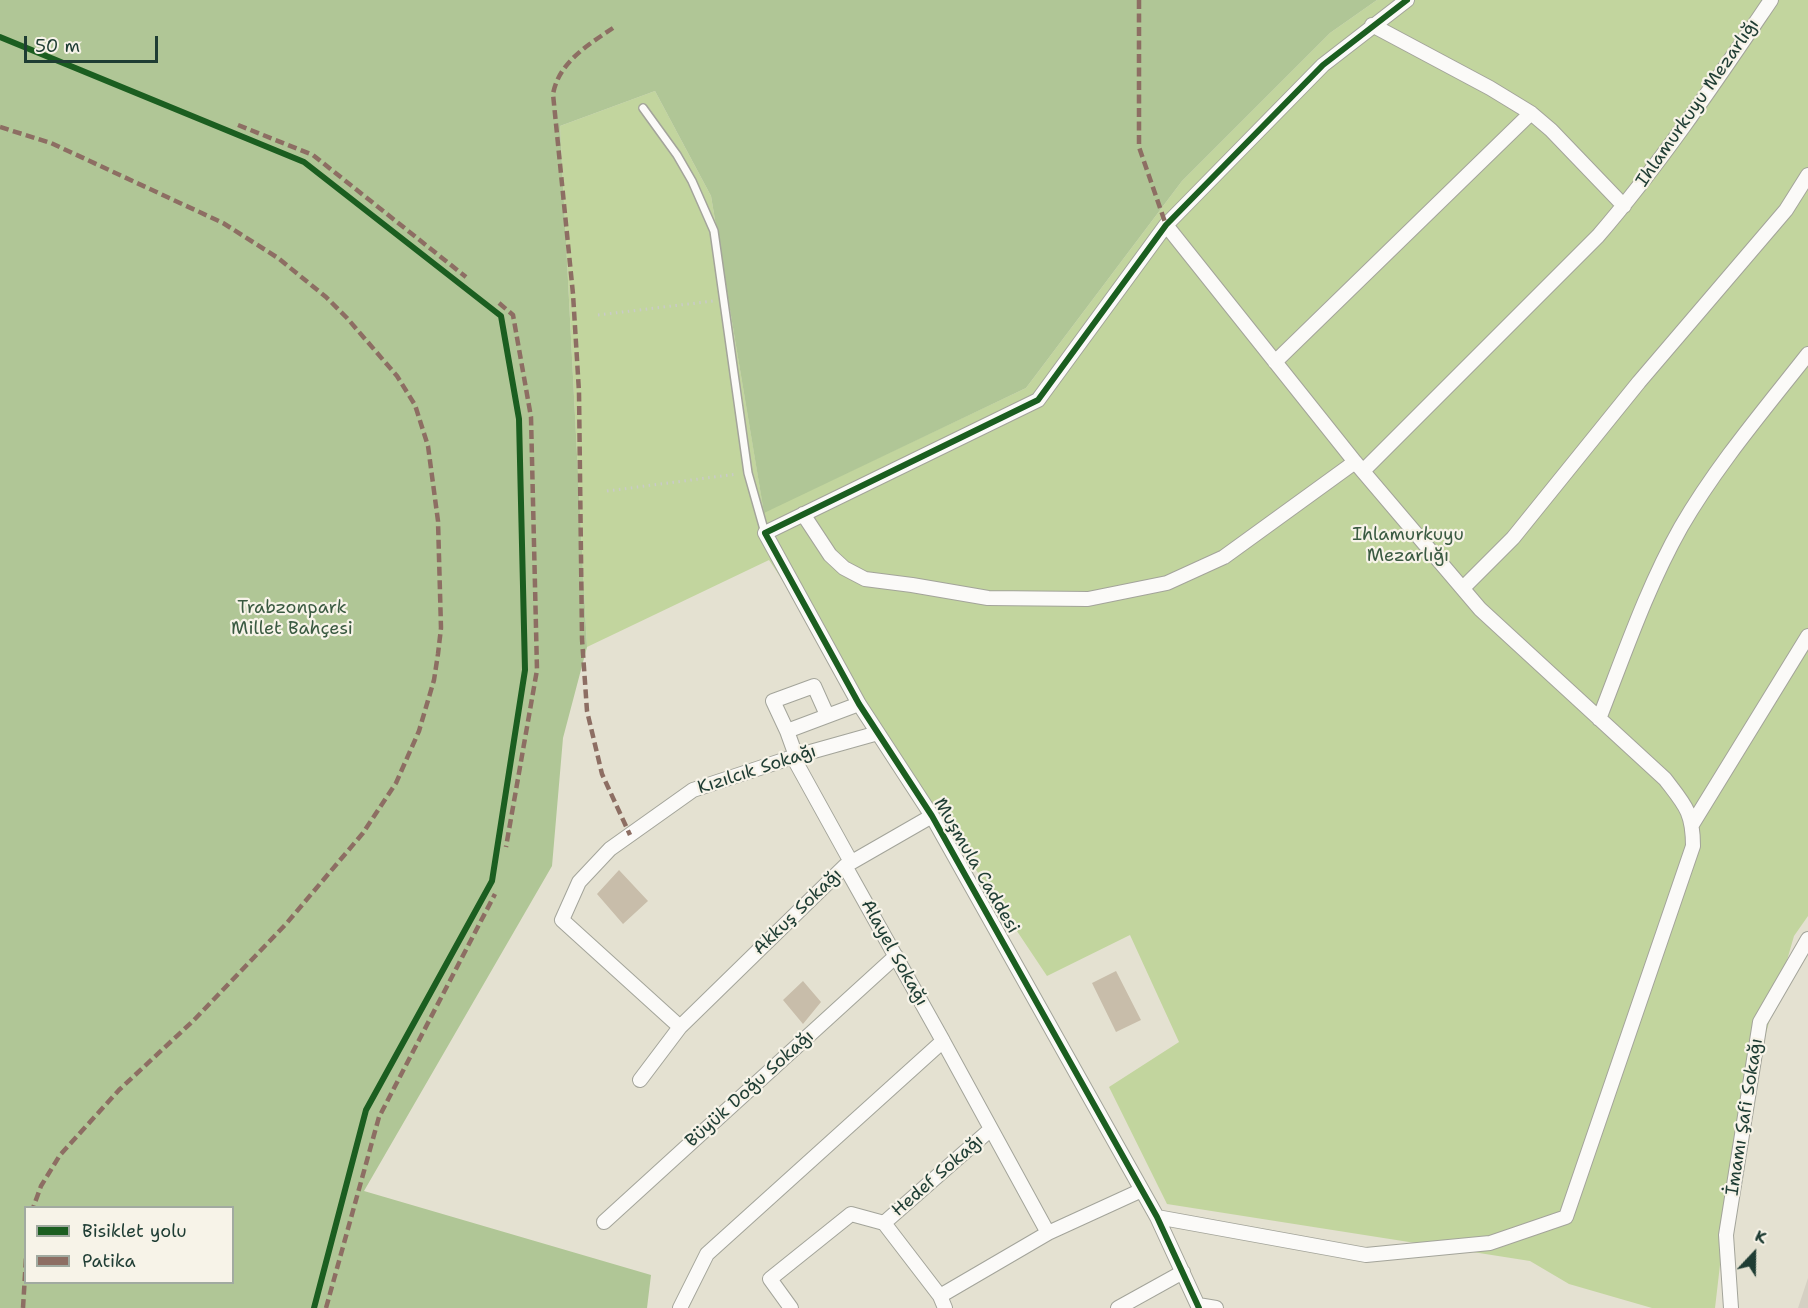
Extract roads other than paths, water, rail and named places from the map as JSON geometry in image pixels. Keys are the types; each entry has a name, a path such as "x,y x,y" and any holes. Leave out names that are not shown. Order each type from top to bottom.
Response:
{"street":[{"path":"765,532 1038,400 1166,225 1323,65 1407,0"},
{"name":"Ihlamurkuyu Mezarlığı","path":"803,514 830,555 844,568 865,579 988,598 1088,599 1167,584 1224,557 1359,467 1598,236 1689,121 1771,0"},
{"name":"Ihlamurkuyu Mezarlığı","path":"1372,25 1490,88 1531,113 1551,130 1624,206"},
{"path":"1275,362 1531,113"},
{"path":"1463,588 1513,538 1639,382 1786,210 1808,175"},
{"path":"1157,1217 1366,1255 1490,1243 1566,1217 1693,846 1693,823 1685,805 1665,779 1480,609 1359,467 1166,225"},
{"path":"1599,719 1661,566 1681,527 1728,456 1808,354"},
{"name":"Muşmula Caddesi","path":"765,532 859,704 932,816 1142,1190 1157,1217 1198,1307"},
{"path":"1693,823 1808,636"},
{"name":"Kızılcık Sokağı","path":"787,731 773,701 814,686 827,715"},
{"path":"787,731 859,704"},
{"name":"Alayel Sokağı","path":"787,731 795,757 848,864 1048,1233"},
{"name":"Kızılcık Sokağı","path":"680,1027 562,920 579,882 610,849 693,790 795,757 878,734"},
{"name":"Akkuş Sokağı","path":"640,1080 680,1027 848,864 932,816"},
{"name":"İmamı Şafi Sokağı","path":"1731,1308 1726,1235 1760,1022 1808,939"},
{"name":"Büyük Doğu Sokağı","path":"603,1222 896,956"},
{"path":"680,1308 707,1254 944,1041"},
{"name":"Hedef Sokağı","path":"884,1223 991,1129"},
{"path":"943,1302 1048,1233 1142,1190"},
{"name":"Hedef Sokağı","path":"791,1308 770,1279 851,1214 884,1223 943,1302"},
{"path":"1118,1308 1183,1272"},
{"path":"1198,1307 1216,1308"}],"lane":[{"path":"643,108 677,155 704,206 714,231 748,473 765,532"}],"park label":[{"name":"Trabzonpark Millet Bahçesi","path":"292,618"}]}
